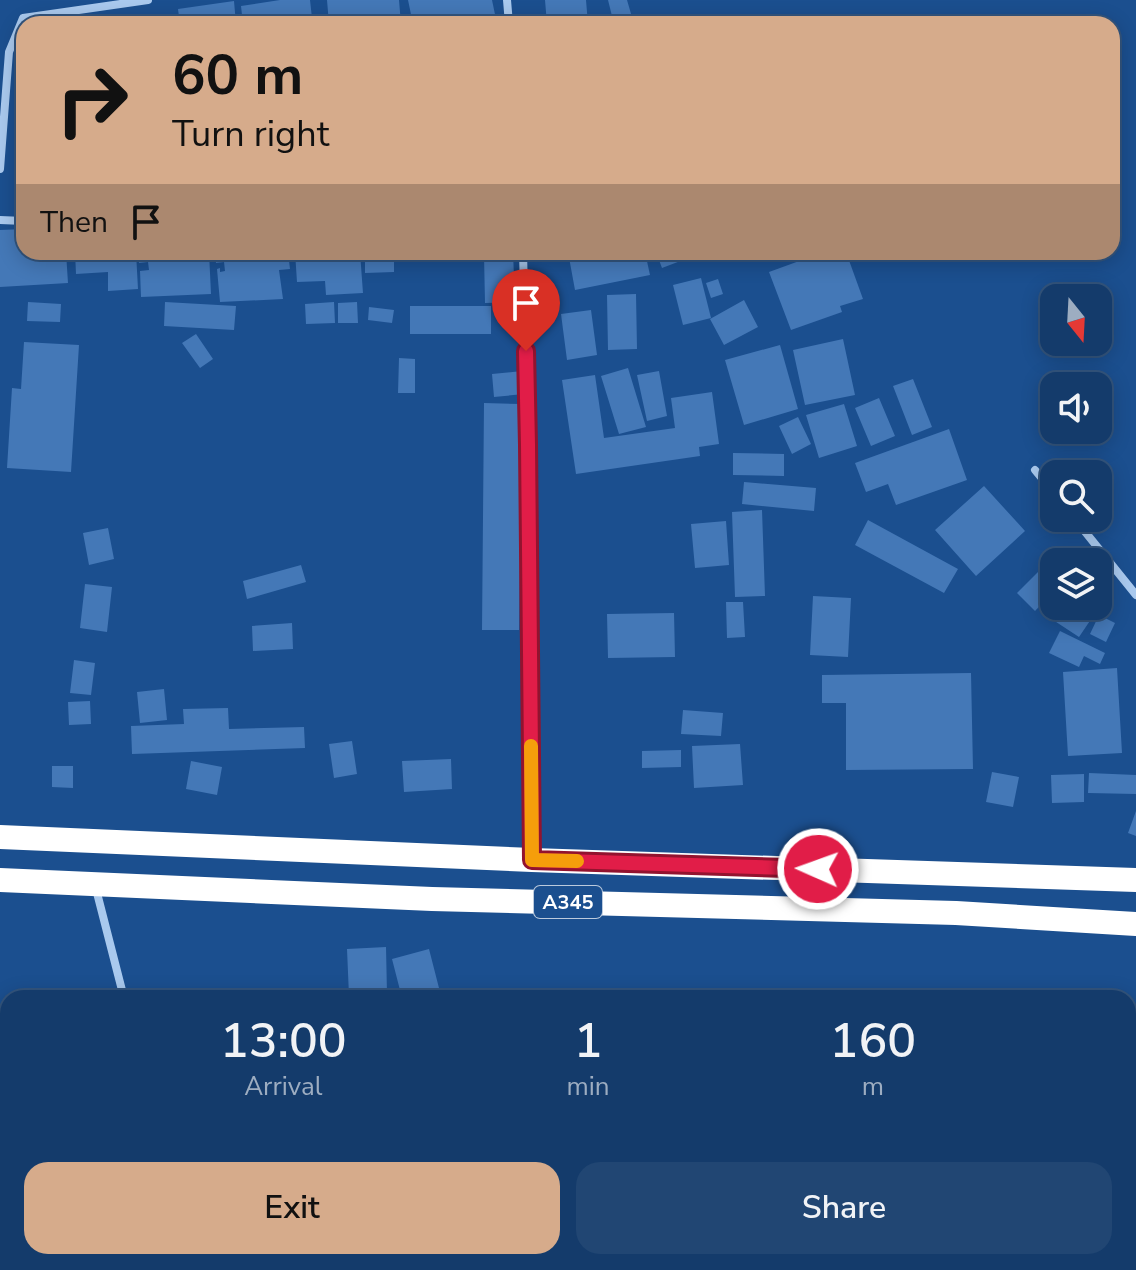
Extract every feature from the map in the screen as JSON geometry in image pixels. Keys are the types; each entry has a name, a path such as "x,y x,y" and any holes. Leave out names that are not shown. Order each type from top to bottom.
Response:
{"highway":[{"name":"A345","path":"0,837 532,860 1136,880"},
{"name":"A345","path":"0,880 447,899 956,913 1136,924"}],"street":[{"path":"37,16 148,0"},
{"path":"0,169 9,52 16,35"},
{"path":"523,260 532,860"},
{"path":"1035,470 1040,476"},
{"path":"1085,532 1136,595"},
{"path":"94,884 122,990"}],"building":[{"path":"280,0 310,0 312,16 242,16 241,6"},
{"path":"327,0 399,0 400,16 328,16"},
{"path":"408,0 492,0 495,16 411,16"},
{"path":"545,0 586,0 587,16 546,16"},
{"path":"608,0 627,0 632,16 612,16"},
{"path":"234,1 235,16 179,16 178,9"},
{"path":"16,229 16,260 67,260 68,283 0,287 0,230"},
{"path":"75,260 136,260 138,289 108,291 108,272 76,274"},
{"path":"139,260 209,260 211,294 141,297 140,271 149,270 148,262 139,263"},
{"path":"216,260 289,260 290,269 279,270 283,299 220,302 217,269 225,271 224,262 216,263"},
{"path":"296,260 361,260 363,293 326,295 325,281 297,282"},
{"path":"365,260 394,260 394,272 365,273"},
{"path":"484,260 513,260 515,302 485,303"},
{"path":"569,260 647,260 650,275 575,290"},
{"path":"659,260 683,260 662,268"},
{"path":"802,260 849,260 863,299 840,306 842,312 791,330 769,272"},
{"path":"701,278 711,318 683,325 673,285"},
{"path":"718,279 723,294 711,298 706,283"},
{"path":"636,294 637,349 608,350 607,295"},
{"path":"744,300 758,327 724,345 710,319"},
{"path":"28,302 61,304 60,322 27,321"},
{"path":"165,302 236,306 234,330 164,326"},
{"path":"334,302 335,323 306,324 305,304"},
{"path":"357,302 358,323 338,323 338,303"},
{"path":"410,306 491,306 491,334 410,334"},
{"path":"369,307 394,310 392,323 368,320"},
{"path":"591,310 597,355 567,360 561,314"},
{"path":"196,334 213,359 200,368 182,343"},
{"path":"843,339 855,395 805,405 793,350"},
{"path":"24,342 79,345 71,472 7,468 12,388 21,389"},
{"path":"780,345 798,409 744,425 725,360"},
{"path":"399,358 415,359 415,393 398,393"},
{"path":"628,368 646,427 619,434 601,376"},
{"path":"522,371 524,394 494,397 492,374"},
{"path":"659,371 667,416 647,421 637,375"},
{"path":"595,375 604,438 675,428 671,398 712,392 719,444 699,447 700,456 576,474 562,380"},
{"path":"913,379 932,427 912,435 893,386"},
{"path":"879,398 895,436 871,446 855,408"},
{"path":"484,403 521,404 519,630 482,630"},
{"path":"844,404 857,446 819,458 806,415"},
{"path":"798,417 811,444 792,454 779,426"},
{"path":"949,429 967,480 896,505 888,484 866,492 855,463"},
{"path":"733,453 784,454 784,476 733,475"},
{"path":"744,482 816,488 814,511 742,504"},
{"path":"984,486 1025,531 976,576 935,530"},
{"path":"762,510 765,596 735,597 732,512"},
{"path":"868,520 958,569 944,593 855,545"},
{"path":"726,521 729,565 695,568 691,524"},
{"path":"108,528 114,559 89,565 83,533"},
{"path":"301,565 306,582 247,599 243,581"},
{"path":"1040,570 1040,606 1035,611 1017,593"},
{"path":"85,584 112,587 107,632 80,628"},
{"path":"813,596 851,598 848,657 810,655"},
{"path":"726,602 743,602 745,637 727,638"},
{"path":"674,613 675,657 608,658 607,614"},
{"path":"1053,620 1090,620 1079,637"},
{"path":"1097,620 1115,623 1106,642 1090,634"},
{"path":"292,623 293,649 253,651 252,626"},
{"path":"1060,631 1105,653 1100,664 1084,656 1079,667 1049,653"},
{"path":"74,660 95,663 91,695 70,693"},
{"path":"1117,668 1122,753 1068,756 1063,672"},
{"path":"971,673 973,769 846,770 846,703 822,703 822,675"},
{"path":"164,689 167,720 140,723 137,692"},
{"path":"90,701 91,724 69,725 68,702"},
{"path":"228,708 229,729 304,727 305,748 132,754 131,726 184,724 183,709"},
{"path":"683,710 723,713 721,736 681,734"},
{"path":"352,741 357,774 334,778 329,744"},
{"path":"740,744 743,785 694,788 692,746"},
{"path":"681,750 681,767 642,768 642,751"},
{"path":"451,759 452,789 404,792 402,761"},
{"path":"191,761 222,767 217,795 186,789"},
{"path":"52,766 73,766 73,788 52,787"},
{"path":"992,772 1019,777 1013,807 986,802"},
{"path":"1089,773 1136,775 1136,794 1088,793"},
{"path":"1084,774 1084,802 1052,803 1051,775"},
{"path":"1136,811 1136,836 1128,833"},
{"path":"386,947 387,990 349,990 347,949"},
{"path":"429,949 439,988 400,990 392,959"}],"slow traffic":[{"path":"531,746 532,860 577,861"}],"route":[{"path":"526,351 532,860 818,869"}]}
